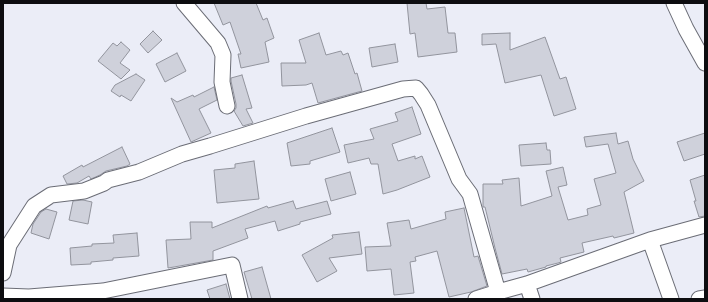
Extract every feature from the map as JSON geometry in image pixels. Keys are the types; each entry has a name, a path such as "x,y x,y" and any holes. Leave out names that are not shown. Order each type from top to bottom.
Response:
{"street":[{"path":"184,3 218,42 223,55 222,82 227,106"},
{"path":"674,3 686,29 705,63"},
{"path":"3,273 9,245 34,206 51,195 84,191 108,180 139,172 182,154 306,116 395,91 416,88 428,105 459,179 470,194 498,292"},
{"path":"476,299 527,284 650,240 705,225"},
{"path":"650,240 671,299"},
{"path":"3,296 29,297 103,291 232,265 240,299"},
{"path":"527,284 532,299"},
{"path":"699,299 705,298"}],"building":[{"path":"214,3 256,3 263,20 267,18 274,38 265,42 269,62 241,68 238,54 241,54 230,22 223,25"},
{"path":"407,3 426,3 427,9 445,7 448,33 455,33 457,52 418,57 415,33 410,34"},
{"path":"153,31 162,40 148,53 140,44"},
{"path":"319,33 326,55 341,51 343,55 348,53 355,74 357,73 362,91 318,103 312,83 306,85 282,86 281,63 306,63 299,40"},
{"path":"510,33 510,50 545,37 560,79 566,77 576,109 554,116 541,75 505,83 496,44 482,45 482,34"},
{"path":"121,42 130,50 120,63 130,70 121,79 98,61 113,43 117,46"},
{"path":"395,44 398,62 372,67 369,48"},
{"path":"177,53 186,71 165,82 156,64"},
{"path":"136,74 145,80 131,101 121,95 120,97 111,91 115,85"},
{"path":"242,75 252,108 246,109 253,123 243,126 234,111 236,104 231,81 231,78"},
{"path":"214,87 217,100 199,109 211,133 191,142 171,98 177,102 193,95 194,97"},
{"path":"412,107 421,134 392,144 398,161 415,156 415,159 422,156 430,177 383,194 378,164 371,164 369,158 348,163 344,145 374,139 370,129 398,121 395,113"},
{"path":"332,128 340,152 310,161 310,164 291,166 287,143"},
{"path":"616,133 618,144 628,141 633,159 644,181 624,192 634,233 582,243 584,252 560,258 561,262 546,267 528,272 527,269 502,274 485,207 483,207 483,184 503,184 502,180 519,178 521,206 552,196 546,171 563,167 567,185 558,187 568,220 588,215 587,209 601,205 594,179 616,173 608,144 586,147 584,137"},
{"path":"705,133 705,154 684,161 677,142"},
{"path":"546,143 547,150 550,150 551,164 521,166 519,145"},
{"path":"122,147 130,164 106,171 91,179 89,176 77,183 67,184 63,176 82,165 83,167"},
{"path":"254,161 259,199 217,203 214,170 235,168 235,164"},
{"path":"350,172 356,194 331,201 325,179"},
{"path":"705,175 705,216 699,217 690,180"},
{"path":"83,200 92,202 88,224 69,220 73,201"},
{"path":"293,201 296,209 327,201 331,214 300,222 300,224 278,231 275,221 245,229 248,238 213,251 213,260 168,268 166,240 191,239 190,222 212,222 212,228 267,206 268,208"},
{"path":"464,208 474,257 478,256 487,286 471,292 449,297 437,251 415,257 416,261 410,262 414,293 394,295 391,269 367,271 365,247 391,246 387,223 409,220 411,229 446,219 445,212"},
{"path":"46,209 57,212 49,239 31,233 33,224 41,212"},
{"path":"359,232 362,254 329,258 337,271 317,282 302,255 333,238 332,235"},
{"path":"137,233 139,256 113,258 113,260 91,262 91,264 71,265 70,248 92,246 92,244 114,243 113,235"},
{"path":"262,267 271,299 252,299 244,272"},
{"path":"226,284 230,299 210,299 207,290"}]}
